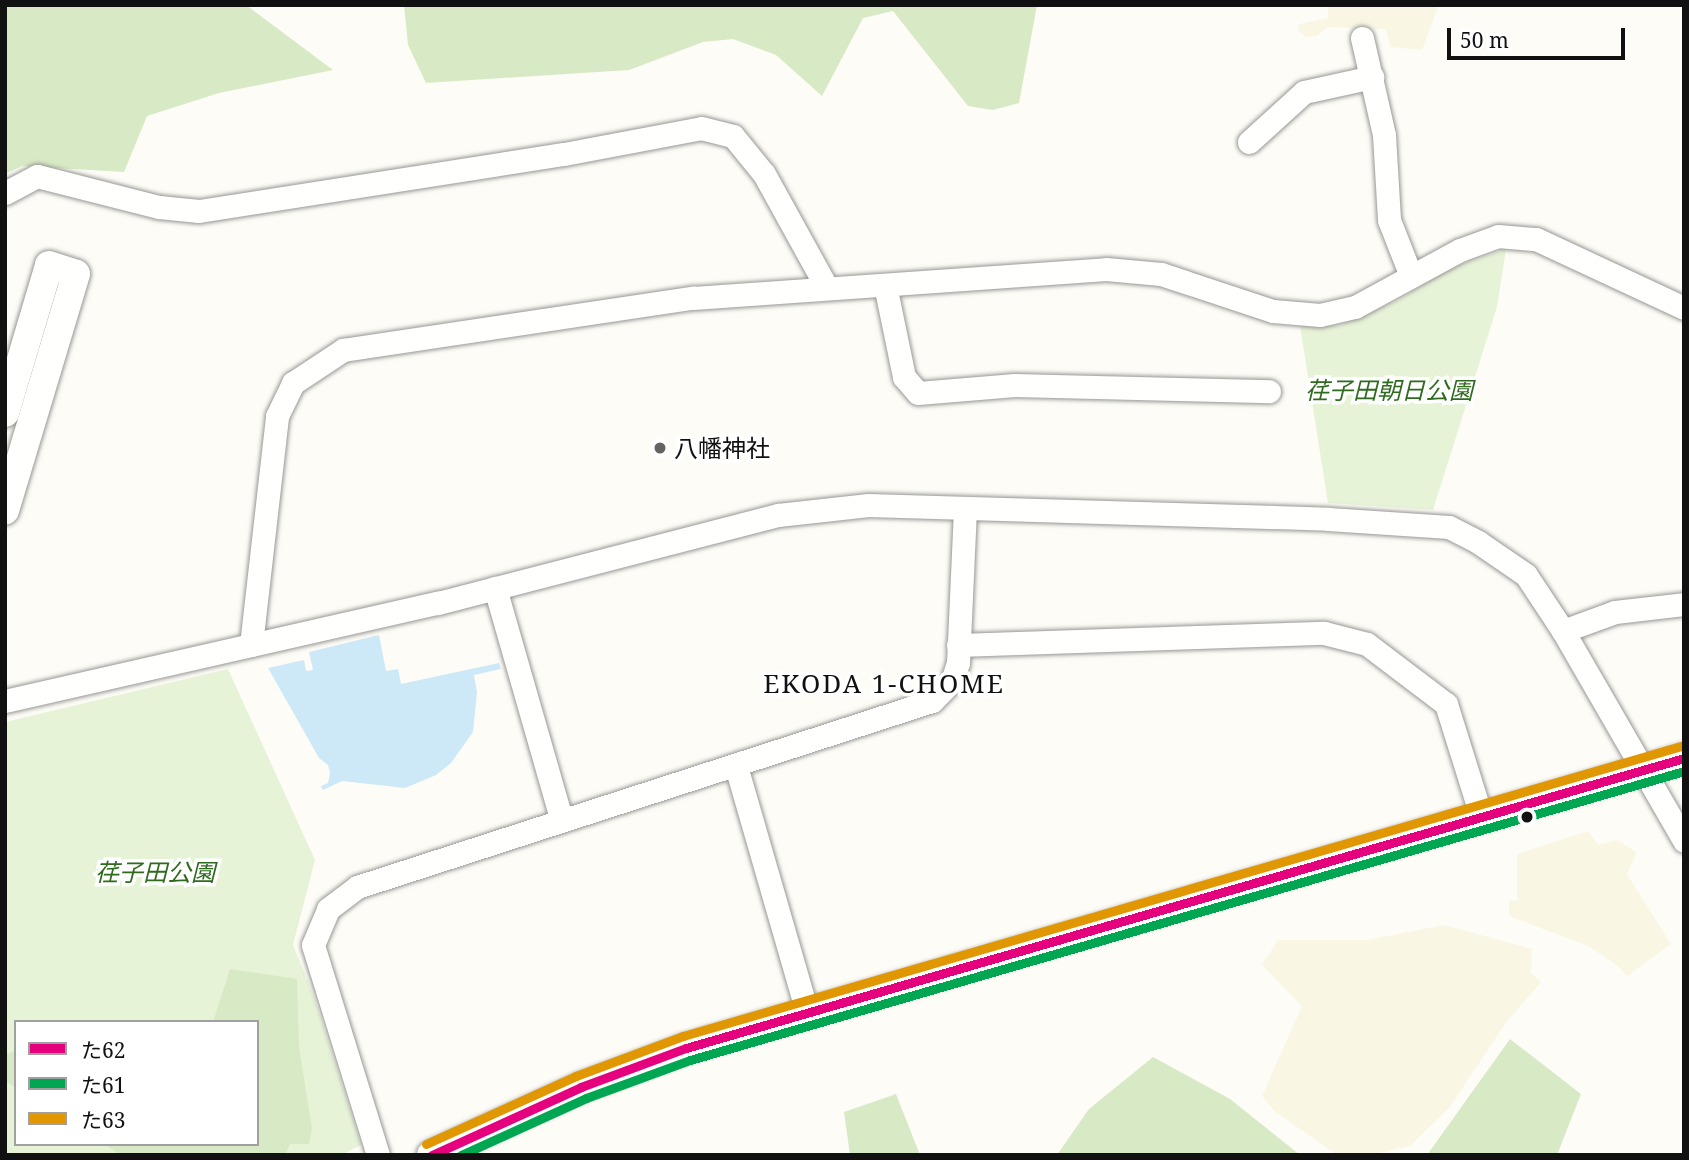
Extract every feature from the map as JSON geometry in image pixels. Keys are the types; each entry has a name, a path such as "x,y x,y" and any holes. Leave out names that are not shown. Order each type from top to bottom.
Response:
{"street":[{"path":"1362,38 1384,135 1389,220 1411,276"},
{"path":"1249,142 1304,92 1371,76"},
{"path":"5,193 37,176 159,207 199,211 564,154 701,128 733,136 764,174 827,288"},
{"path":"251,645 277,416 293,383 343,350 693,298 1106,269 1161,274 1273,311 1320,316 1355,306 1460,250 1498,236 1536,239 1684,309"},
{"path":"5,413 49,265 76,274 5,511"},
{"path":"885,285 904,377 918,393 1015,385 1269,391"},
{"path":"5,701 495,588 778,515 868,505 1328,519 1449,527 1478,542 1526,575 1563,631 1684,841"},
{"path":"378,1155 313,945 328,909 357,887 932,701 952,681 958,663 965,508"},
{"path":"495,588 562,821"},
{"path":"1563,631 1615,612 1684,604"},
{"path":"958,645 1324,633 1367,643 1446,704 1481,816"},
{"path":"431,1155 581,1087 686,1048 1684,758"},
{"path":"736,766 807,1012"}],"shaded area":[{"path":"1328,5 1439,5 1422,50 1390,47 1386,29 1328,27 1318,35 1306,37 1298,31 1299,24 1328,18"},
{"path":"1588,831 1598,845 1618,840 1637,853 1627,874 1671,944 1627,976 1618,966 1588,946 1509,916 1509,900 1517,901 1517,854"},
{"path":"1444,925 1532,949 1531,973 1541,982 1505,1024 1450,1107 1410,1146 1370,1155 1337,1155 1274,1111 1262,1096 1302,1006 1262,965 1278,940 1367,940"}],"green space":[{"path":"5,5 246,5 333,70 219,93 147,116 124,172 22,166 5,174"},
{"path":"404,5 1037,5 1019,103 993,110 968,106 893,11 863,18 822,96 776,55 733,39 703,42 629,70 426,83 408,45"},
{"name":"荏子田朝日公園","path":"1506,249 1497,307 1433,510 1328,503 1300,326 1339,326 1399,300 1448,269"},
{"name":"荏子田公園","path":"228,669 315,860 293,945 314,996 361,1145 341,1155 5,1155 5,722"},
{"path":"230,969 297,979 299,1047 312,1128 309,1144 290,1144 285,1155 121,1155 107,1146 259,1146 259,1020 214,1020"},
{"path":"1510,1039 1581,1094 1557,1155 1427,1155"},
{"path":"14,1051 14,1087 5,1081 5,1055"},
{"path":"1153,1057 1230,1099 1300,1155 1057,1155 1089,1109"},
{"path":"896,1094 920,1155 850,1155 844,1112"}],"water":[{"path":"379,635 386,671 398,669 401,684 499,663 501,669 474,675 477,692 473,732 451,763 436,775 405,788 342,781 323,790 321,786 328,783 330,773 328,765 319,758 268,668 304,660 306,671 313,670 309,652"}],"transit line":[{"name":"た63","path":"426,1144 576,1076 683,1036 1681,746"},
{"name":"た62","path":"432,1155 581,1087 686,1048 1684,758"},
{"name":"た61","path":"461,1155 586,1098 690,1060 1684,771"}],"place":[{"name":"八幡神社","path":"660,448"}],"district":[{"name":"EKODA 1-CHOME","path":"884,684"}]}
